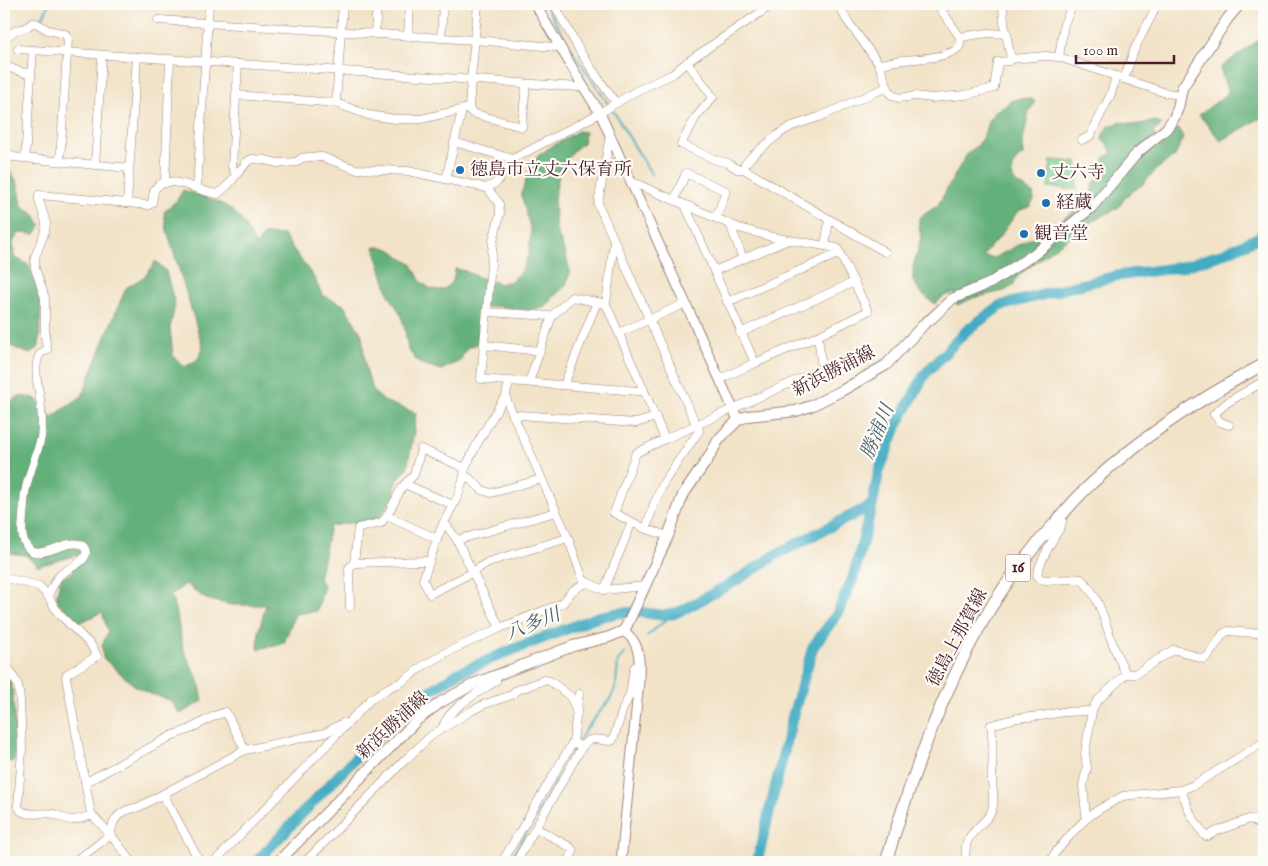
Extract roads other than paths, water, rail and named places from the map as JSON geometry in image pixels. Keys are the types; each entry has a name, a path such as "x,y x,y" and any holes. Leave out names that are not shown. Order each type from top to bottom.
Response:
{"main road":[{"name":"新浜勝浦線","path":"738,420 748,416 796,411 811,406 886,365 925,323 952,299 990,283 1036,253 1087,212 1138,152 1166,129 1174,118 1182,88 1187,79 1228,18 1240,4"},
{"name":"徳島上那賀線","path":"886,862 922,755 954,676 985,618 1023,560 1089,485 1110,466 1153,433 1221,388 1264,364"},
{"path":"624,629 668,536 687,487 709,457 719,439 738,420"},
{"name":"新浜勝浦線","path":"278,862 417,720 441,702 476,683 496,675 573,646 609,638 624,629"}],"street":[{"path":"197,188 209,4"},
{"path":"336,103 343,4"},
{"path":"375,34 377,4"},
{"path":"408,36 410,4"},
{"path":"441,38 443,4"},
{"path":"446,179 471,80 478,4"},
{"path":"535,4 600,113 738,420"},
{"path":"565,4 555,6 581,52 616,103"},
{"path":"487,188 497,182 513,160 600,113 636,91 673,74 687,62 773,4"},
{"path":"839,4 846,19 879,64 887,87 892,95 899,98 915,96 937,98 994,88 998,62 1045,56 1059,57 1166,93 1180,95"},
{"path":"879,64 947,54 960,46 960,37 938,4"},
{"path":"1003,4 1003,15 1011,59"},
{"path":"1059,57 1064,24 1073,4"},
{"path":"1082,140 1090,136 1150,20 1156,4"},
{"path":"158,20 560,46"},
{"path":"4,39 16,30 26,28 32,23 48,30 65,34 68,39 60,161"},
{"path":"960,37 988,33 1007,34"},
{"path":"18,49 526,84 583,86"},
{"path":"25,158 33,50"},
{"path":"95,165 102,55"},
{"path":"127,203 137,57"},
{"path":"165,183 170,59"},
{"path":"687,62 713,97 696,118 681,144 716,160 743,169 885,252"},
{"path":"236,175 232,166 238,64"},
{"path":"4,66 31,75"},
{"path":"236,95 336,103 368,115 395,119 421,118 465,109 472,113 522,127 526,84"},
{"path":"743,169 753,155 783,131 887,87"},
{"path":"610,135 598,204 699,431 664,482 646,529"},
{"path":"454,142 513,160"},
{"path":"4,149 13,157 129,168"},
{"path":"48,596 57,578 83,560 86,549 76,543 43,553 35,552 28,548 23,538 25,492 41,436 40,398 36,378 38,362 40,354 47,350 45,298 35,268 35,258 46,223 38,200 39,195 149,205 152,203 154,189 161,184 171,182 185,184 205,192 218,194 230,184 248,161 252,159 284,163 296,162 302,158 322,157 355,169 408,171 487,188 499,203 500,214 493,241 481,379 644,390"},
{"path":"674,200 686,173 726,191 716,218"},
{"path":"632,182 730,224 772,237 837,248 868,311 818,336 754,363 720,380"},
{"path":"685,205 754,363"},
{"path":"824,246 829,220"},
{"path":"730,224 743,259"},
{"path":"614,240 606,304 665,439"},
{"path":"714,271 788,240"},
{"path":"727,302 840,254"},
{"path":"740,333 854,282"},
{"path":"529,382 552,316 572,297 606,304"},
{"path":"564,385 597,302"},
{"path":"619,333 686,303"},
{"path":"487,312 552,316"},
{"path":"668,536 646,529 614,513 636,453 822,369 818,336"},
{"path":"484,345 540,351"},
{"path":"511,381 506,390 506,398 568,538 583,579 604,590 644,588"},
{"path":"1229,425 1220,422 1214,414 1228,402 1264,381"},
{"path":"506,398 502,401 481,436 437,539 423,580 430,594 473,572 488,562 568,538"},
{"path":"513,416 636,423 656,416"},
{"path":"354,564 358,528 381,523 387,516 402,487 414,475 421,450 465,472 482,490 491,493 541,479"},
{"path":"406,482 409,486 453,505"},
{"path":"458,540 556,512"},
{"path":"387,516 437,539"},
{"path":"1059,518 1062,521 1062,525 1055,535 1037,575 1041,580 1081,579 1088,585 1094,594 1126,674"},
{"path":"604,590 632,522"},
{"path":"444,524 458,540 500,628"},
{"path":"350,607 349,568 354,564 429,562"},
{"path":"6,578 39,586 48,596 58,613 91,645 97,656 67,674 66,677 92,815 132,862"},
{"path":"214,862 371,699 402,682 423,666 445,653 500,628 563,603 572,592 588,583"},
{"path":"620,862 639,681 639,654 634,642 624,629"},
{"path":"1087,818 1083,791 1087,768 1085,753 1092,711 1097,701 1126,674 1135,674 1173,650 1179,650 1204,659 1223,634 1228,631 1254,633 1264,631"},
{"path":"502,862 578,745 592,739 613,740 630,694 634,668 639,665"},
{"path":"4,666 9,669 18,685 20,700 22,750 18,806 21,811 31,814 54,814 68,820 92,815"},
{"path":"443,728 444,722 464,701 496,681 496,675"},
{"path":"305,862 432,735 471,711 544,680 550,681 571,697 576,713"},
{"path":"516,862 536,828 578,745 576,713 579,694"},
{"path":"964,862 968,839 972,832 990,815 994,801 991,726 1016,718 1064,712 1092,711"},
{"path":"85,781 173,735 226,712 246,750"},
{"path":"72,862 110,834 114,819 118,815 139,807 246,750 325,733 345,721 348,722"},
{"path":"1050,862 1055,853 1087,818 1123,796 1181,790 1194,785 1264,742"},
{"path":"1181,790 1191,816 1205,836 1249,819 1254,820 1264,828"},
{"path":"163,794 200,862"},
{"path":"536,828 570,847 572,854 568,862"}],"waterway":[{"path":"40,23 49,4"},
{"path":"545,4 571,49 609,105"},
{"path":"1116,90 1120,80"},
{"path":"612,109 652,175"},
{"name":"勝浦川","path":"757,862 793,715 813,647 837,614 853,578 879,471 897,425 925,374 966,331 1000,306 1116,276 1181,267 1220,255 1264,235"},
{"name":"八多川","path":"256,862 394,719 426,694 458,673 598,617 618,613 639,612 661,615 673,614 683,610 737,580 777,554 872,505"},
{"path":"647,636 673,614"},
{"path":"578,743 585,730 611,698 616,685 618,661 625,653"},
{"path":"509,862 576,747"}],"place":[{"name":"徳島市立丈六保育所","path":"460,170"},
{"name":"丈六寺","path":"1041,173"},
{"name":"経蔵","path":"1046,203"},
{"name":"観音堂","path":"1024,234"}]}
